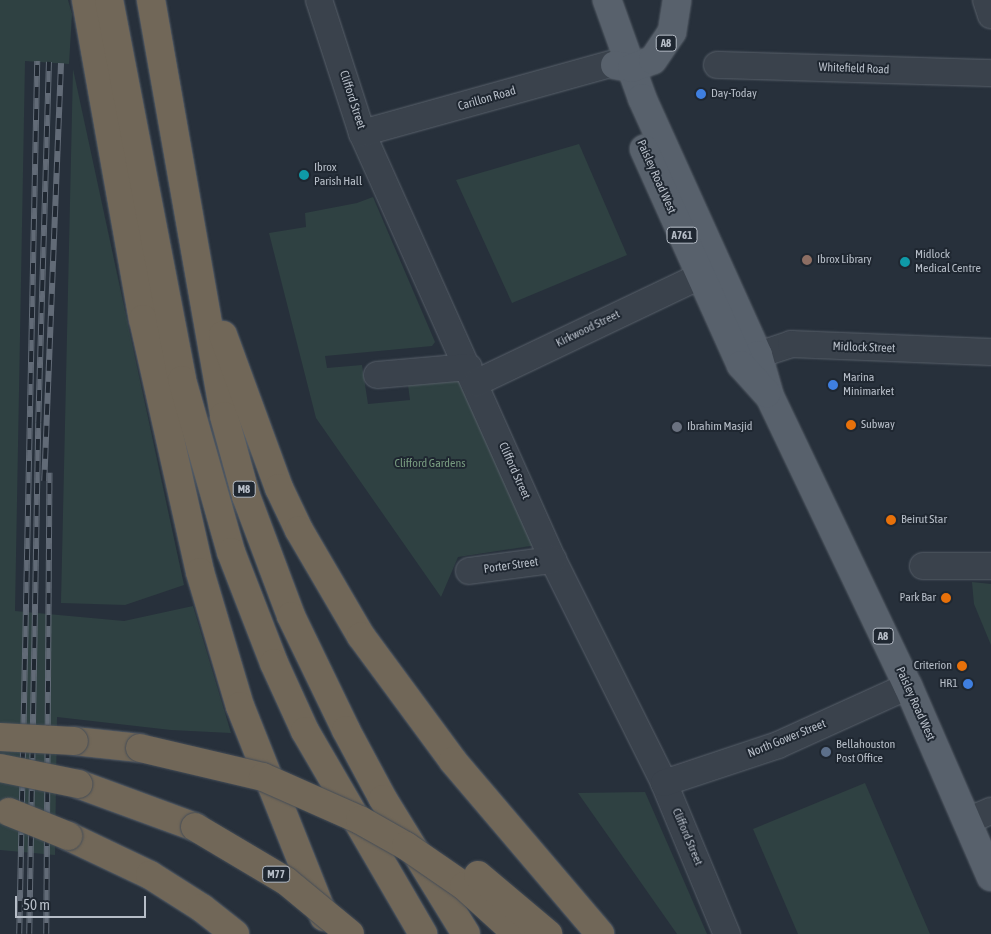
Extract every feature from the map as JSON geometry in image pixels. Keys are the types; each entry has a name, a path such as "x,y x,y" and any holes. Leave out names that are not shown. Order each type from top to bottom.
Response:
{"highway":[{"path":"86,0 143,319 200,572 240,706 331,934"},
{"name":"M8","path":"109,0 182,380 231,552 266,645 305,731 399,896 423,934"},
{"name":"M8","path":"151,0 200,270 224,416 246,496 291,616 366,769 466,934"},
{"name":"M8","path":"200,270 279,488 327,582 361,636 417,716 600,934"},
{"path":"0,737 140,748 217,764 369,810 410,831 488,882 548,934"},
{"name":"M77","path":"0,768 78,784 195,827 286,881 350,934"},
{"path":"278,784 360,820 414,850 464,886 517,934"},
{"path":"4,811 121,859 175,890 235,934"}],"main road":[{"name":"Paisley Road West","path":"588,0 621,66 642,98 750,360"},
{"name":"Paisley Road West","path":"607,0 621,66 625,106 700,276 770,397 908,686 979,816 991,878"},
{"name":"A8","path":"621,66 654,60 668,41 677,0"}],"street":[{"name":"Clifford Street","path":"319,0 362,133 472,375 553,560 664,783 727,934"},
{"path":"986,0 991,15"},
{"name":"Whitefield Road","path":"717,65 991,73"},
{"name":"Carillon Road","path":"362,133 621,66"},
{"name":"Kirkwood Street","path":"377,375 472,375 700,276"},
{"name":"Midlock Street","path":"750,360 791,344 991,352"},
{"name":"Porter Street","path":"469,571 553,560"},
{"path":"923,566 991,566"},
{"name":"North Gower Street","path":"664,783 784,742 908,686"}],"green space":[{"path":"0,0 68,0 72,14 69,64 25,61 15,611 124,621 193,606 231,733 171,730 57,717 55,855 0,850"},
{"path":"73,69 184,585 125,605 61,603"},
{"path":"579,144 627,255 512,303 456,180"},
{"name":"Clifford Gardens","path":"373,197 435,342 432,346 325,356 327,368 362,365 368,404 410,400 408,385 467,380 537,545 458,557 441,597 316,418 269,233 306,227 305,213 357,203"},
{"path":"972,582 991,584 991,645 974,604"},
{"path":"865,783 930,934 798,934 753,829"},
{"path":"645,792 707,934 677,934 578,793"}],"railway":[{"path":"19,934 37,61"},
{"path":"29,934 38,423 49,62"},
{"path":"44,481 61,63"},
{"path":"46,934 49,473"}],"place":[{"name":"Day-Today","path":"701,94"},
{"name":"Ibrox Parish Hall","path":"304,175"},
{"name":"Ibrox Library","path":"807,260"},
{"name":"Midlock Medical Centre","path":"905,262"},
{"name":"Marina Minimarket","path":"833,385"},
{"name":"Subway","path":"851,425"},
{"name":"Ibrahim Masjid","path":"677,427"},
{"name":"Beirut Star","path":"891,520"},
{"name":"Park Bar","path":"946,598"},
{"name":"Criterion","path":"962,666"},
{"name":"HR1","path":"968,684"},
{"name":"Bellahouston Post Office","path":"826,752"}]}
